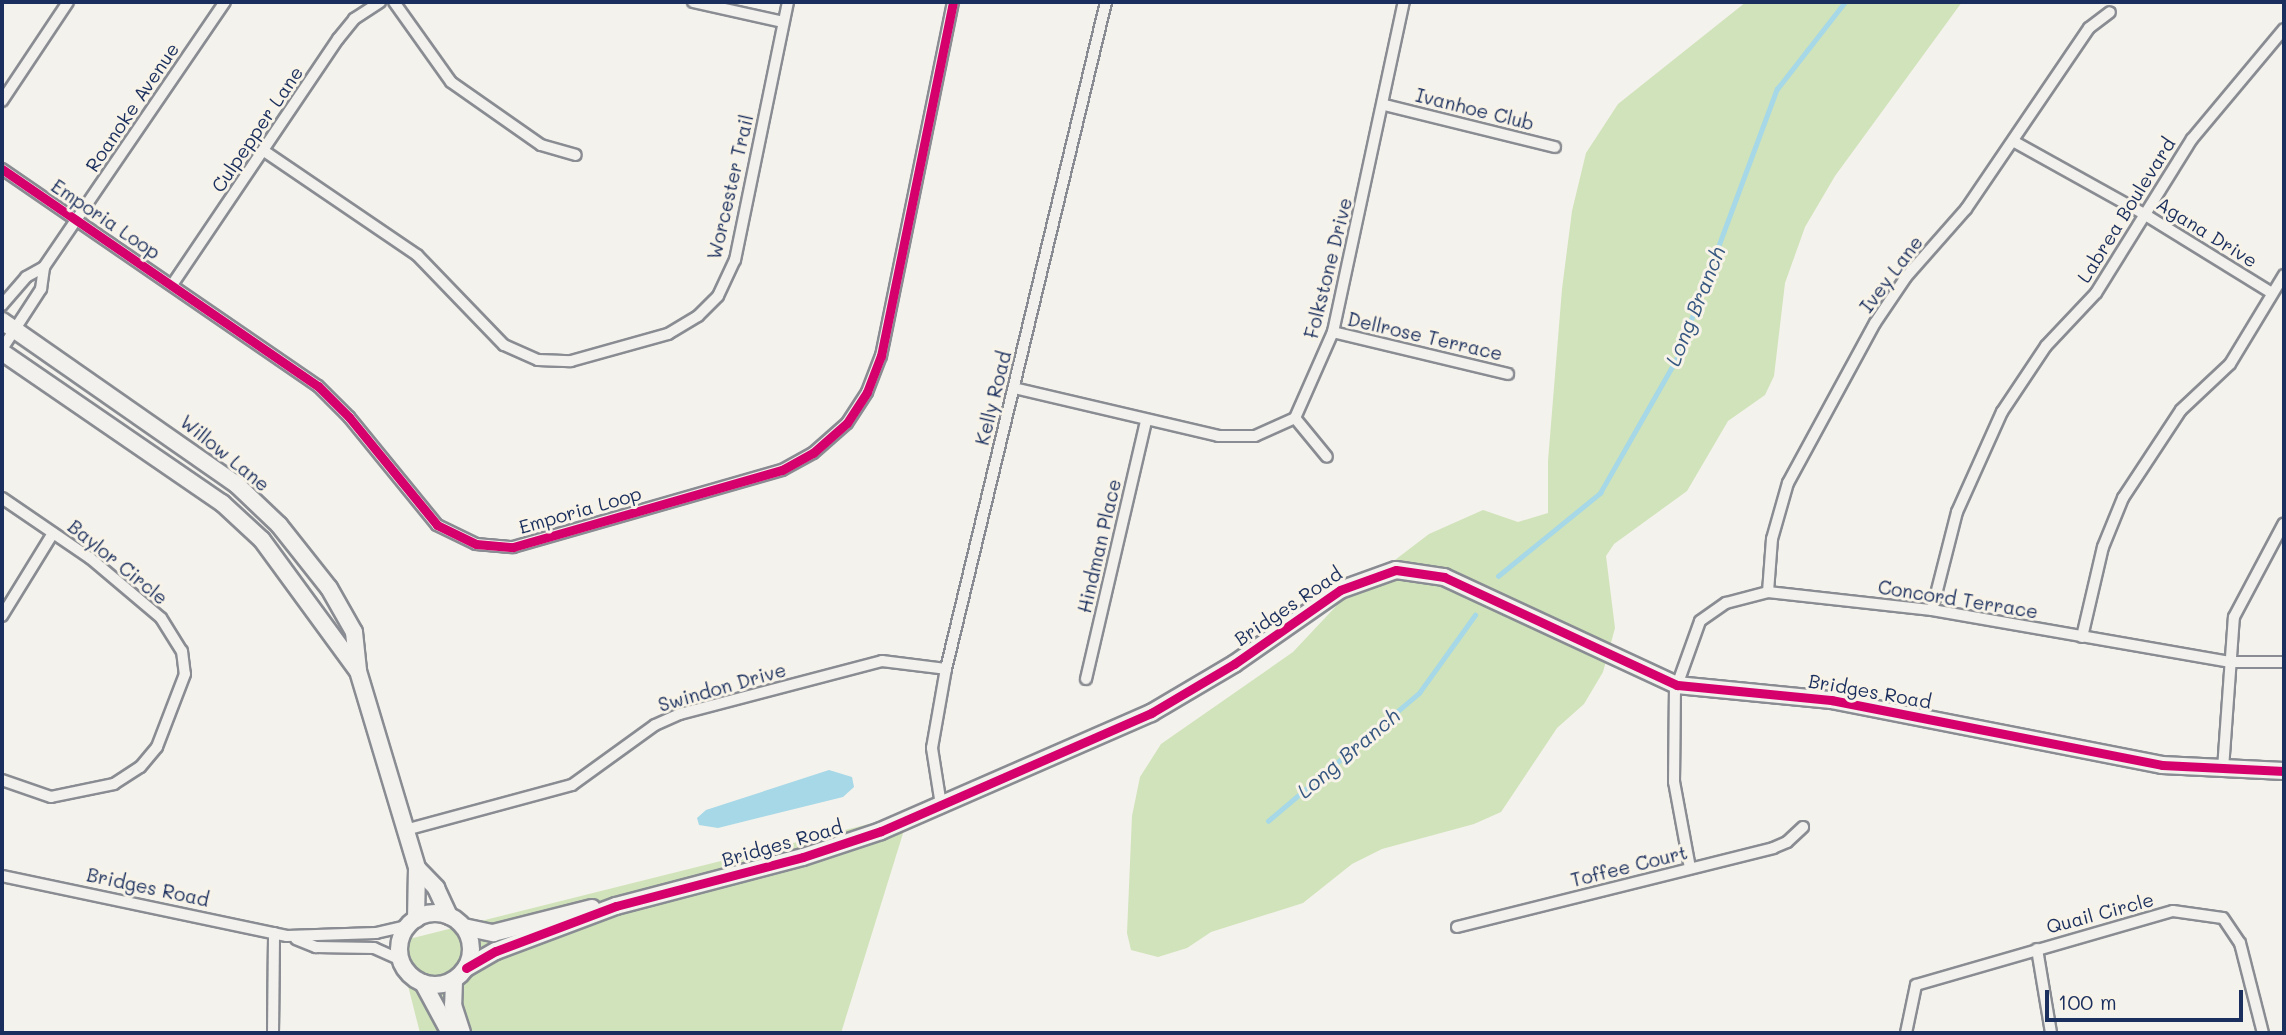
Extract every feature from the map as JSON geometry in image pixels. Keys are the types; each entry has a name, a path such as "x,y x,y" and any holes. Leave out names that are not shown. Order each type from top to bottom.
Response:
{"street":[{"path":"2,101 68,2"},
{"name":"Roanoke Avenue","path":"2,305 26,277 44,267 225,2"},
{"name":"Culpepper Lane","path":"172,285 338,39 354,19 380,2"},
{"path":"394,2 451,82 541,145 576,155"},
{"path":"693,2 783,22"},
{"name":"Worcester Trail","path":"264,151 417,255 504,345 538,360 571,361 668,334 698,316 718,296 735,260 788,2"},
{"name":"Emporia Loop","path":"2,169 318,386 349,417 425,514 451,534 476,544 523,545 782,470 837,433 856,411 876,373 953,2"},
{"name":"Kelly Road","path":"942,805 932,748 946,669 1106,2"},
{"name":"Folkstone Drive","path":"1295,418 1334,332 1385,105 1404,2"},
{"name":"Ivey Lane","path":"1768,592 1772,539 1788,482 1882,312 1906,277 1966,209 2089,28 2110,12"},
{"name":"Labrea Boulevard","path":"1932,610 1957,512 2003,412 2046,346 2096,293 2192,139 2284,29"},
{"name":"Ivanhoe Club","path":"1385,105 1555,147"},
{"name":"Agana Drive","path":"2013,141 2144,214 2272,293"},
{"name":"Roanoke Avenue","path":"2,351 8,326 41,289 44,267"},
{"path":"2082,637 2103,547 2123,498 2181,410 2230,364 2284,275"},
{"name":"Willow Lane","path":"8,326 172,436 279,525 329,588 354,632 358,671 417,869 411,923"},
{"name":"Dellrose Terrace","path":"1334,332 1508,374"},
{"name":"Willow Lane","path":"2,351 222,503 270,550 358,671"},
{"path":"1014,388 1218,436 1255,436 1295,418 1327,457"},
{"name":"Hindman Place","path":"1086,679 1146,421"},
{"name":"Baylor Circle","path":"2,498 53,533 161,618 182,651 183,689 157,747 140,767 114,784 51,797 2,779"},
{"path":"2223,769 2234,617 2284,523"},
{"path":"2,616 53,533"},
{"name":"Bridges Road","path":"466,968 496,951 615,906 803,857 942,805 1151,713 1234,664 1340,590 1382,572 1411,570 1444,577 1677,685 1831,700 2162,765 2284,771"},
{"name":"Concord Terrace","path":"1690,868 1674,782 1677,685 1700,621 1726,603 1768,592 1932,610 2229,662 2284,662"},
{"name":"Swindon Drive","path":"405,830 572,785 655,725 680,714 882,661 946,669"},
{"name":"Toffee Court","path":"1457,927 1780,845 1803,827"},
{"name":"Willow Lane","path":"417,869 436,888 449,916"},
{"name":"Bridges Road","path":"2,876 274,933 316,947 374,948 401,960"},
{"name":"Bridges Road","path":"464,927 493,933 582,909 615,906"},
{"name":"Quail Circle","path":"1906,1033 1916,985 2037,948 2174,911 2223,918 2240,943 2263,1033"},
{"path":"450,1033 423,983 409,975 401,960 399,943 411,923 432,913 449,916 464,927 472,950 466,968 454,981 453,1005 462,1033"},
{"name":"Bridges Road","path":"287,936 376,933 411,923"},
{"path":"273,1033 274,933"},
{"path":"2037,948 2051,1033"},
{"path":"423,983 454,981"}],"green space":[{"path":"1746,2 1962,2 1835,176 1805,227 1785,283 1774,376 1765,395 1728,421 1687,491 1614,544 1606,556 1615,628 1603,672 1584,704 1557,728 1501,812 1474,824 1382,849 1352,864 1303,903 1211,932 1187,948 1158,957 1131,950 1127,933 1132,816 1140,777 1161,744 1293,652 1340,602 1429,534 1483,510 1518,522 1548,513 1548,461 1562,289 1572,211 1586,153 1618,104"},
{"path":"909,814 841,1033 420,1033 397,942"}],"water":[{"path":"829,770 852,777 854,787 843,797 718,828 699,825 697,818 706,810"}],"waterway":[{"name":"Long Branch","path":"1498,576 1600,493 1676,360 1777,89 1845,2"},
{"name":"Long Branch","path":"1268,821 1419,693 1475,615"}],"cycle path":[{"path":"2,169 318,386 349,417 437,525 476,544 513,547 782,470 813,453 847,423 867,392 881,356 953,2"},
{"path":"466,968 496,951 616,906 803,857 881,831 1151,713 1234,664 1340,590 1396,570 1444,577 1677,685 1831,700 2162,765 2284,771"}]}
